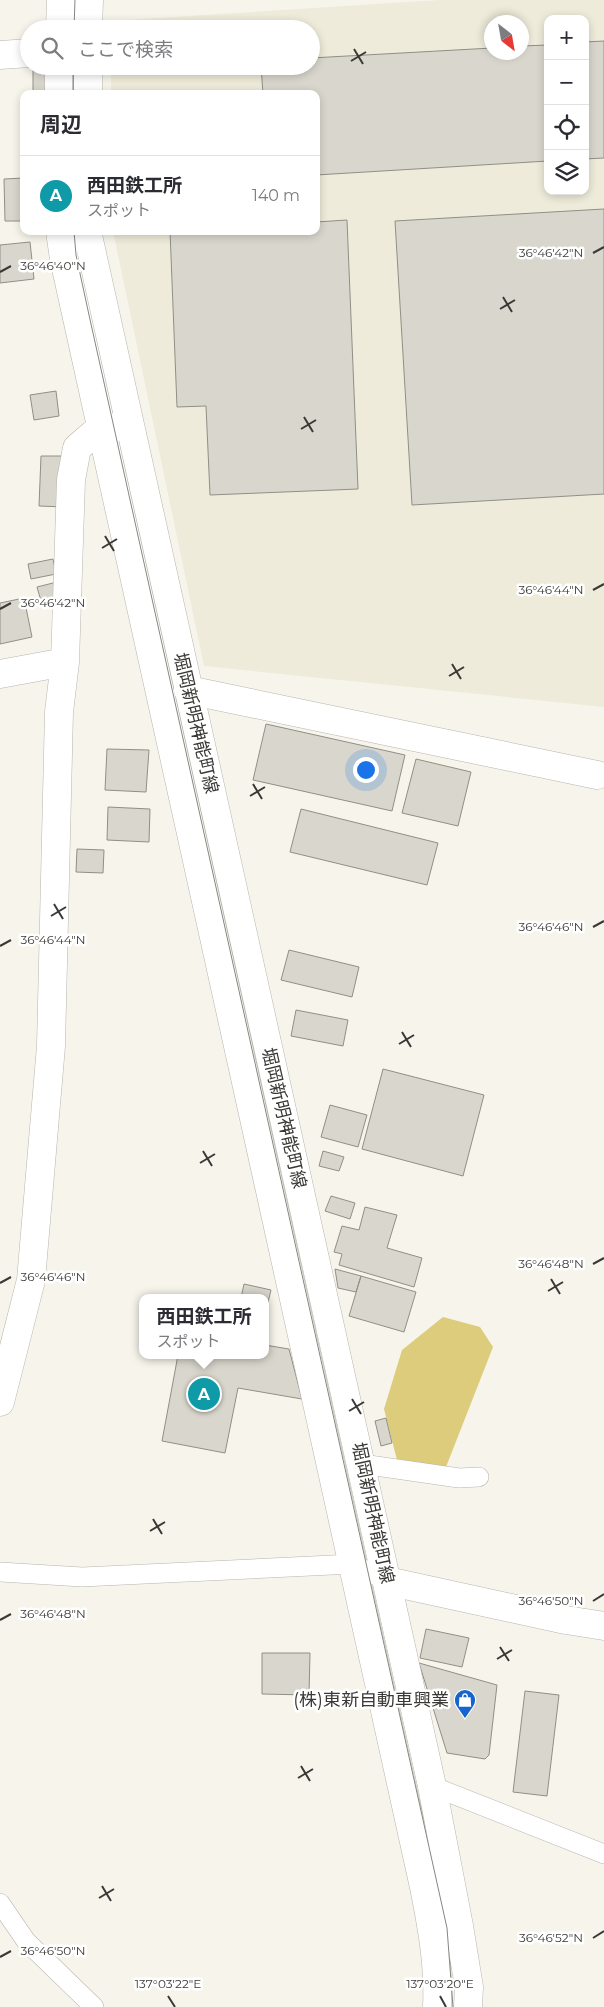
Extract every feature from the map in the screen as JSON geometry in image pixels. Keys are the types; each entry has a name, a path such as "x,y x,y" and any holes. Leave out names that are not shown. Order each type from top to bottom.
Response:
{"main road":[{"path":"60,20 61,0"},
{"path":"88,20 89,0"},
{"path":"0,55 20,54"},
{"path":"59,75 59,90"},
{"path":"88,75 88,90"},
{"name":"堀岡新明神能町線","path":"61,235 64,259 353,1564 434,1940 438,1982 437,2007"},
{"name":"堀岡新明神能町線","path":"88,235 432,1786 469,1987 468,2007"},
{"path":"0,1402 31,1280 51,1046 59,712 65,662 71,480 77,448 92,435 129,423"},
{"path":"0,674 65,662"},
{"path":"188,690 598,775"},
{"path":"388,1581 566,1620 604,1626"}],"lane":[{"path":"362,1464 460,1478 479,1477"},
{"path":"0,1572 82,1576 353,1564 388,1581"},
{"path":"432,1786 604,1854"},
{"path":"0,1904 26,1941 94,2007"}],"shaded area":[{"path":"440,0 604,0 604,707 204,666 114,235 320,235 320,90 111,90 111,75 320,75 320,20 127,20"},
{"path":"443,1317 480,1327 493,1347 446,1467 397,1460 384,1409 402,1350"}],"building":[{"path":"604,41 604,158 589,159 589,42"},
{"path":"544,45 544,161 320,175 320,90 263,90 262,75 320,75 320,58 484,48 484,60 529,60 529,46"},
{"path":"33,75 50,75 50,90 33,90"},
{"path":"20,178 20,221 5,221 4,179"},
{"path":"604,209 604,494 412,505 395,221"},
{"path":"347,220 358,489 210,495 206,406 177,407 170,235 320,235 320,222"},
{"path":"30,242 34,279 0,283 0,245"},
{"path":"56,391 59,416 34,420 30,395"},
{"path":"41,456 66,456 65,507 39,506"},
{"path":"53,559 56,574 31,579 28,564"},
{"path":"57,582 62,603 43,608 37,587"},
{"path":"24,598 32,637 0,644 0,603"},
{"path":"266,724 405,755 392,811 253,780"},
{"path":"107,749 149,750 146,792 105,790"},
{"path":"416,759 471,772 458,826 402,813"},
{"path":"108,807 150,809 149,842 107,840"},
{"path":"301,809 438,843 427,885 290,852"},
{"path":"77,849 104,850 103,873 76,872"},
{"path":"289,950 359,967 352,997 281,980"},
{"path":"296,1010 348,1020 343,1046 291,1036"},
{"path":"383,1069 484,1095 463,1176 362,1149"},
{"path":"330,1105 367,1115 358,1147 321,1137"},
{"path":"323,1151 344,1157 339,1171 319,1166"},
{"path":"331,1196 355,1203 350,1219 325,1211"},
{"path":"365,1207 397,1215 387,1248 422,1258 414,1287 339,1265 342,1254 334,1252 342,1226 359,1230"},
{"path":"335,1269 361,1276 356,1292 338,1288"},
{"path":"361,1276 416,1292 404,1332 349,1316"},
{"path":"244,1284 271,1290 269,1298 269,1294 242,1294"},
{"path":"269,1346 289,1349 302,1399 238,1388 225,1453 162,1441 177,1359 269,1359"},
{"path":"386,1418 392,1443 381,1446 375,1421"},
{"path":"426,1629 469,1638 462,1667 420,1658"},
{"path":"262,1653 310,1653 309,1695 262,1694"},
{"name":"(株)東新自動車興業","path":"419,1663 497,1685 489,1755 485,1759 447,1753"},
{"path":"525,1691 559,1695 547,1796 513,1792"}],"tram line":[{"path":"74,20 75,0"},
{"path":"73,75 73,90"},
{"path":"74,235 76,255 89,315 447,1928 453,2007"}],"place":[{"name":"西田鉄工所","path":"204,1394"},
{"name":"(株)東新自動車興業","path":"465,1719"}]}
